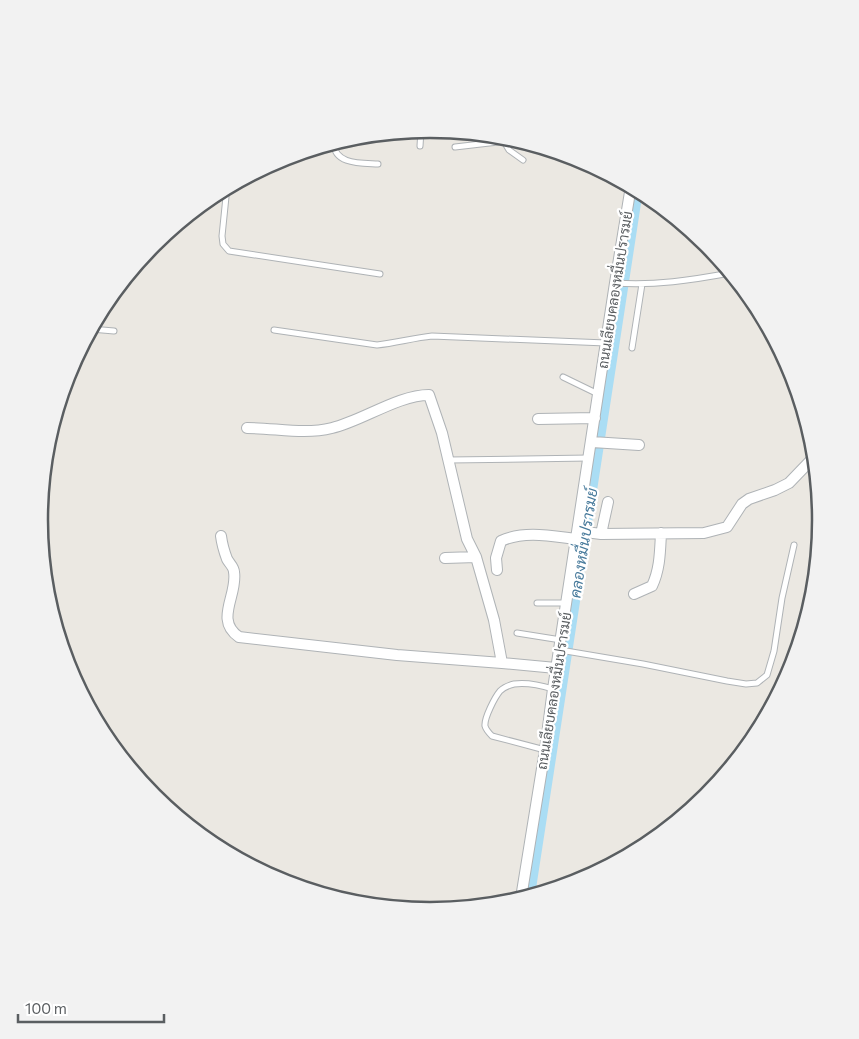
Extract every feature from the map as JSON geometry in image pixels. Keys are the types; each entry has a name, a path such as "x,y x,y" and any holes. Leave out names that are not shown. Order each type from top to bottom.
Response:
{"street":[{"name":"ถนนเลียบคลองหมื่นปรารมย์","path":"522,889 556,668 566,648 567,603 579,534 589,458 599,443 595,418 618,283 630,194"},
{"path":"247,428 315,432 334,428 396,403 429,395 442,433 467,539 476,557 494,620 502,663"},
{"path":"538,419 595,418"},
{"path":"599,443 639,445"},
{"path":"497,570 496,558 501,541 511,536 533,534 704,533 728,527 742,504 749,499 776,490 789,483 807,465"},
{"path":"598,534 608,502"},
{"path":"634,594 652,586 656,577 659,567 661,533"},
{"path":"221,536 223,550 234,571 233,590 227,610 229,623 232,632 239,637 397,655 556,668"},
{"path":"445,558 476,557"}],"lane":[{"path":"420,146 421,138"},
{"path":"455,147 484,142"},
{"path":"507,146 509,150 522,160"},
{"path":"334,150 342,159 358,163 378,164"},
{"path":"226,197 222,236 223,244 229,251 380,274"},
{"path":"618,283 642,284 689,280 722,274"},
{"path":"632,348 642,284"},
{"path":"98,330 114,331"},
{"path":"274,330 378,345 432,336 607,343"},
{"path":"563,377 599,394"},
{"path":"448,460 589,458"},
{"path":"517,633 566,648 727,681 746,684 757,683 767,675 774,651 782,598 794,546"},
{"path":"537,603 567,603"},
{"path":"545,750 492,736 487,731 485,724 494,699 501,689 514,684 538,685 553,689"}],"waterway":[{"name":"คลองหมื่นปรารมย์","path":"531,887 637,199"}]}
